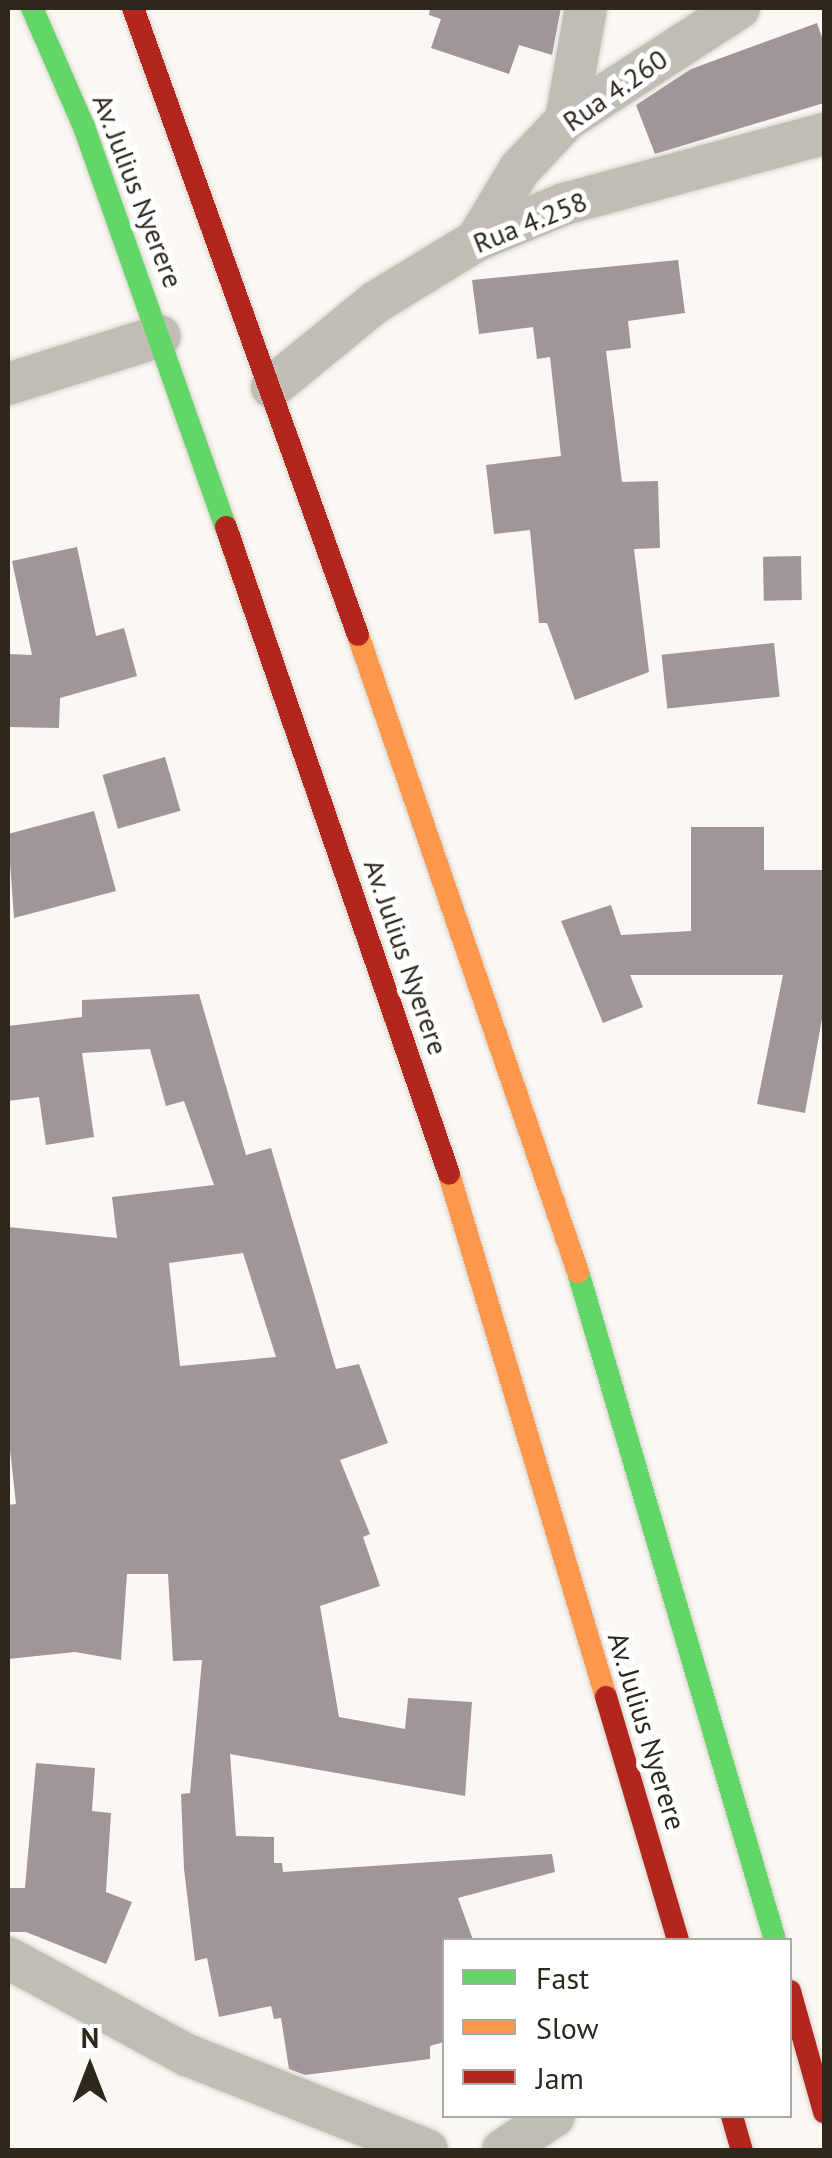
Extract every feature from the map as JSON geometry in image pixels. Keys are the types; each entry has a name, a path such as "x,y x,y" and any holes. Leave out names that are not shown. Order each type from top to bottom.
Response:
{"main road":[{"name":"Av. Julius Nyerere","path":"32,8 84,127 160,336 456,1195 677,1938"},
{"name":"Av. Julius Nyerere","path":"133,8 272,387 592,1311 774,1938"},
{"path":"792,1998 824,2112"},
{"path":"733,2118 742,2150"}],"street":[{"path":"566,120 586,8"},
{"name":"Rua 4.260","path":"476,240 519,170 566,120 739,8"},
{"name":"Rua 4.258","path":"272,387 376,302 476,240 564,204 824,134"},
{"path":"8,384 160,336"},
{"path":"8,1958 187,2055 427,2150"},
{"path":"503,2150 551,2118"}],"building":[{"path":"430,8 561,8 552,55 519,45 509,74 431,48 441,19 429,15"},
{"path":"817,23 824,43 824,103 655,154 636,105 691,69"},
{"path":"678,260 685,313 628,321 631,348 606,351 622,482 658,481 660,548 634,549 649,672 575,700 547,623 539,623 530,530 494,534 486,465 561,456 550,357 537,359 533,327 479,334 472,280"},
{"path":"77,547 96,636 124,628 137,676 60,698 59,728 8,727 8,654 32,655 12,561"},
{"path":"801,556 802,600 764,601 763,557"},
{"path":"774,643 780,697 667,709 662,655"},
{"path":"165,757 180,811 118,829 103,775"},
{"path":"94,811 116,891 14,918 8,834"},
{"path":"691,827 764,827 764,870 824,870 824,1008 805,1113 757,1104 783,975 630,975 643,1007 603,1023 561,921 611,905 621,935 691,931"},
{"path":"199,994 246,1155 271,1148 336,1369 359,1364 388,1443 340,1460 370,1534 363,1537 380,1586 320,1606 339,1717 405,1729 408,1698 472,1702 465,1796 230,1754 236,1836 274,1837 274,1863 282,1863 283,1872 552,1854 555,1872 458,1898 472,1938 442,1938 442,2043 430,2046 430,2059 305,2075 289,2069 281,2018 274,2019 271,2006 219,2017 207,1958 195,1961 184,1869 181,1794 190,1793 202,1660 173,1661 168,1574 127,1574 121,1660 75,1652 8,1659 8,1505 16,1504 8,1431 8,1227 117,1238 112,1197 214,1185 184,1101 166,1106 150,1049 82,1053 94,1137 46,1145 39,1097 8,1101 8,1026 82,1017 82,1000","holes":["243,1253 276,1357 180,1366 169,1263"]},
{"path":"36,1763 95,1768 92,1811 111,1813 106,1892 132,1902 106,1964 26,1932 8,1932 8,1888 25,1888"}],"traffic: fast":[{"path":"32,8 84,127 226,527"},
{"path":"578,1272 774,1938"}],"traffic: slow":[{"path":"358,635 578,1272"},
{"path":"449,1174 606,1697"}],"traffic: jam":[{"path":"133,8 358,635"},
{"path":"226,527 449,1174"},
{"path":"606,1697 677,1938"},
{"path":"792,1998 824,2112"},
{"path":"733,2118 742,2150"}]}
